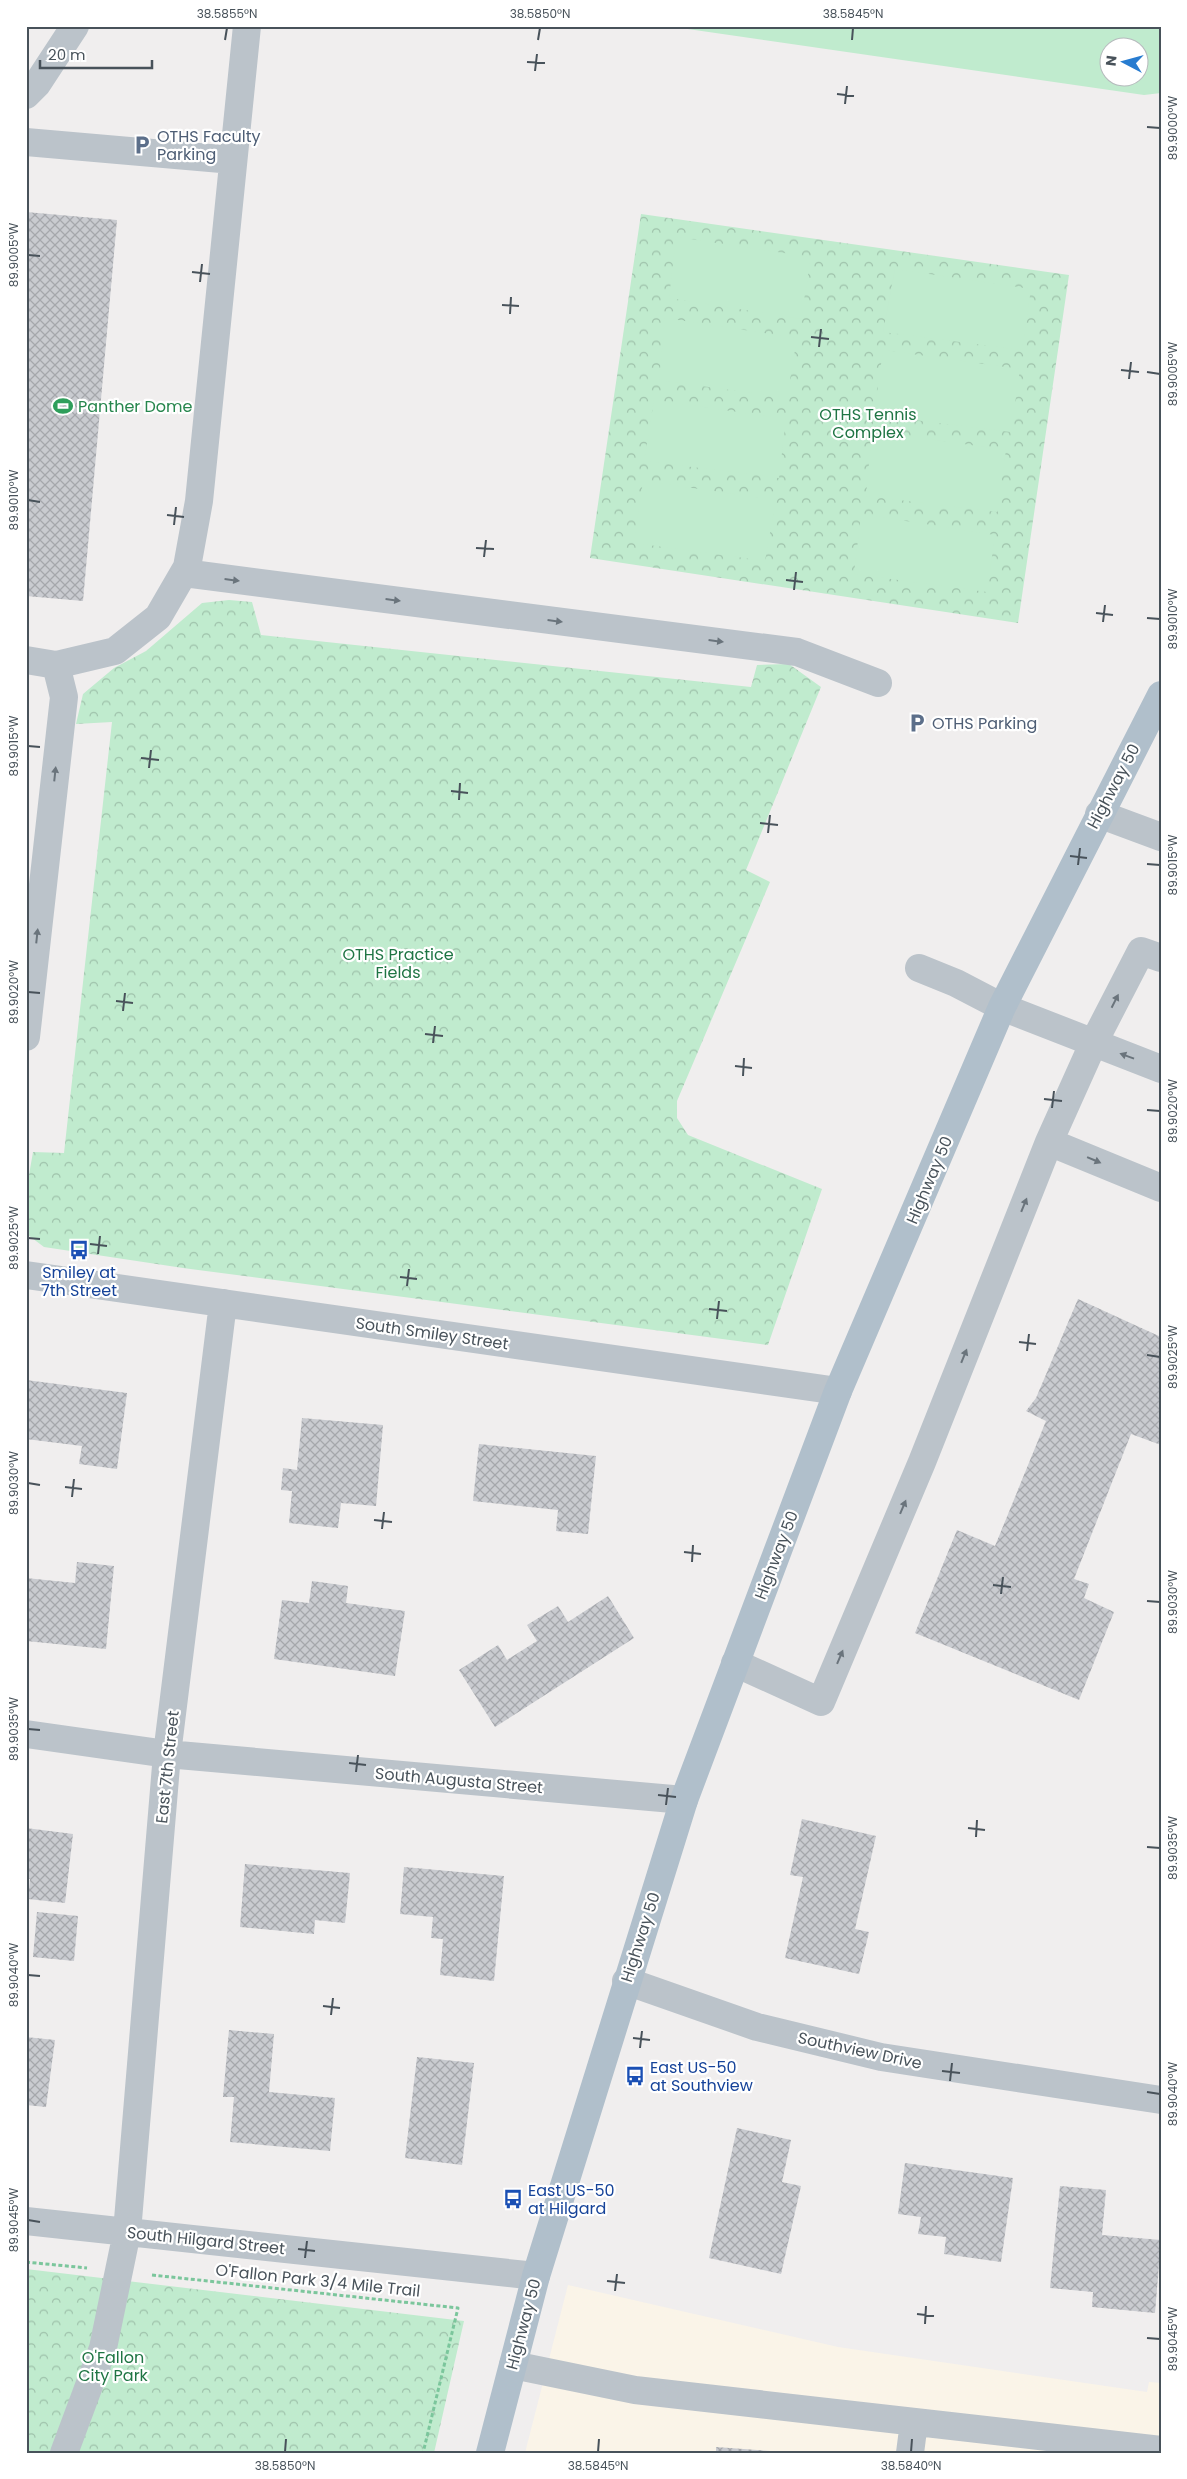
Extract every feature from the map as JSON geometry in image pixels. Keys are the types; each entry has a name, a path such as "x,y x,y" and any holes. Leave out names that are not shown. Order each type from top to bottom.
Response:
{"main road":[{"name":"Highway 50","path":"490,2453 536,2276 626,1981 684,1800 838,1391 1002,1007 1161,695"}],"street":[{"path":"26,95 37,84 75,26"},
{"path":"26,660 56,665 115,651 158,618 187,567 199,501 247,26"},
{"path":"26,142 234,160"},
{"path":"184,573 797,652 878,683"},
{"path":"26,1037 64,697 56,665"},
{"path":"1099,814 1161,837"},
{"path":"735,1663 822,1702 922,1462 1049,1142 1093,1044 1141,951 1161,958"},
{"path":"919,968 956,983 1002,1007 1161,1069"},
{"path":"1049,1142 1161,1188"},
{"name":"South Smiley Street","path":"26,1275 838,1391"},
{"name":"East 7th Street","path":"64,2453 103,2348 126,2232 167,1754 223,1303"},
{"name":"South Augusta Street","path":"26,1734 167,1754 684,1800"},
{"name":"Southview Drive","path":"626,1981 757,2027 881,2057 1161,2100"},
{"name":"South Hilgard Street","path":"26,2221 536,2276"},
{"path":"513,2365 635,2390 1161,2450"},
{"path":"910,2453 914,2422"}],"path":[{"name":"O'Fallon Park 3/4 Mile Trail","path":"26,2262 458,2308 423,2453"}],"shaded area":[{"path":"568,2285 838,2347 1147,2392 1149,2382 1161,2383 1161,2453 525,2453"}],"green space":[{"path":"667,26 1161,26 1161,93 1144,95"},
{"name":"OTHS Tennis Complex","path":"641,214 1069,275 1018,623 590,558"},
{"path":"676,237 811,257 801,319 669,298"},
{"path":"895,269 1031,289 1022,350 883,332"},
{"path":"665,318 797,338 787,398 659,380"},
{"path":"883,350 1020,369 1011,432 874,415"},
{"path":"654,400 786,419 779,478 644,461"},
{"path":"872,431 1006,450 997,512 866,496"},
{"path":"643,481 776,500 765,561 634,543"},
{"path":"861,514 995,535 987,592 854,574"},
{"name":"OTHS Practice Fields","path":"229,600 252,602 261,635 751,687 757,665 789,664 821,687 746,870 770,882 677,1101 677,1118 688,1135 822,1189 768,1345 183,1268 44,1247 28,1235 26,1192 33,1152 64,1153 112,722 76,724 83,694 114,668 146,651 202,603"},
{"name":"O'Fallon City Park","path":"26,2269 464,2321 434,2453 26,2453"}],"building":[{"name":"Panther Dome","path":"26,212 117,220 83,601 26,596"},
{"path":"1078,1299 1161,1337 1161,1445 1131,1434 1074,1579 1089,1584 1084,1598 1114,1612 1079,1700 915,1633 957,1530 995,1546 1046,1421 1026,1411 1036,1398"},
{"path":"26,1380 127,1393 117,1469 79,1464 82,1446 26,1439"},
{"path":"302,1418 383,1425 376,1506 341,1503 338,1528 289,1523 292,1491 281,1490 283,1468 297,1470"},
{"path":"479,1444 596,1456 588,1534 556,1531 558,1510 473,1501"},
{"path":"77,1562 114,1566 106,1649 26,1641 26,1578 75,1583"},
{"path":"312,1581 348,1586 346,1603 405,1611 395,1676 274,1659 282,1600 309,1603"},
{"path":"608,1596 634,1638 495,1727 459,1670 498,1645 507,1660 537,1641 527,1625 558,1606 568,1622"},
{"path":"802,1819 876,1836 855,1929 869,1932 859,1974 785,1958 803,1877 790,1875"},
{"path":"26,1828 73,1834 65,1903 28,1899 30,1879 26,1879"},
{"path":"245,1864 350,1873 345,1923 315,1920 314,1934 240,1927"},
{"path":"404,1867 504,1876 494,1981 440,1975 443,1939 431,1938 433,1917 400,1914"},
{"path":"37,1912 78,1916 74,1961 33,1957"},
{"path":"229,2030 274,2034 269,2092 335,2098 330,2151 230,2142 234,2097 223,2097"},
{"path":"26,2037 55,2040 46,2107 26,2105"},
{"path":"417,2057 474,2063 462,2165 405,2158"},
{"path":"737,2128 791,2140 782,2182 801,2186 781,2274 709,2258"},
{"path":"905,2163 1013,2178 1001,2262 944,2254 946,2237 918,2234 921,2217 898,2214"},
{"path":"1060,2186 1106,2190 1102,2235 1161,2240 1155,2313 1092,2307 1093,2292 1050,2288"},
{"path":"716,2447 770,2451 770,2453 716,2453"}],"place":[{"name":"OTHS Faculty Parking","path":"142,145"},
{"name":"Panther Dome","path":"63,406"},
{"name":"OTHS Parking","path":"917,723"},
{"name":"Smiley at 7th Street","path":"79,1250"},
{"name":"East US-50 at Southview","path":"635,2076"},
{"name":"East US-50 at Hilgard","path":"513,2199"}]}
